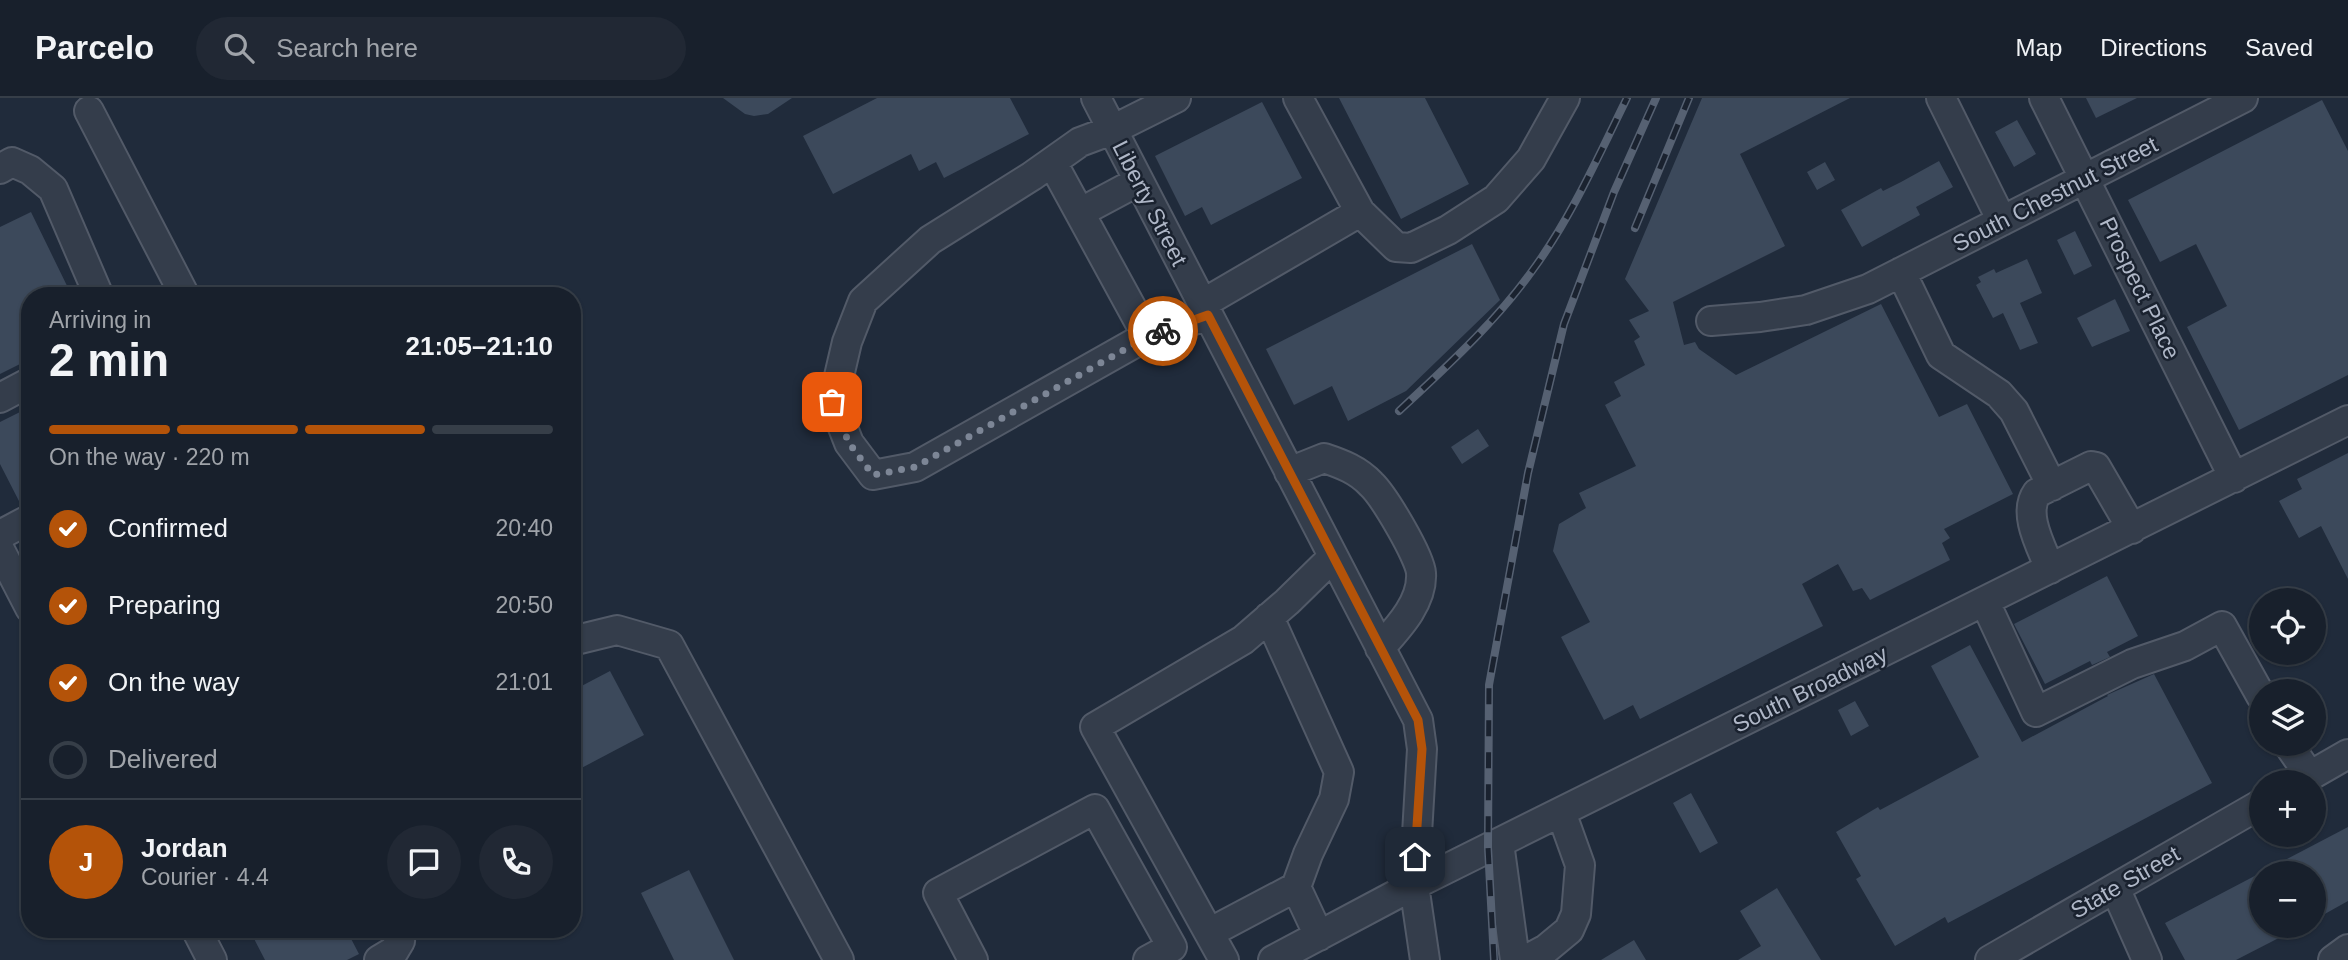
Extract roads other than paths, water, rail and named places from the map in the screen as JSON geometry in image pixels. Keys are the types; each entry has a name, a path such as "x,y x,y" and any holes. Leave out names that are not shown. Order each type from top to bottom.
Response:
{"street":[{"name":"Liberty Street","path":"1096,98 1418,720 1422,749 1414,884 1425,960"},
{"path":"1175,98 1112,130 1080,142 930,240 863,301 847,342 832,402 849,443 873,475 915,467 1147,337 1205,309 1360,212"},
{"path":"1298,98 1360,212 1396,247 1411,248 1448,230 1496,199 1531,159 1565,98"},
{"path":"1941,98 2002,221"},
{"name":"Prospect Place","path":"2044,98 2234,478"},
{"name":"South Chestnut Street","path":"1711,321 1806,310 1868,289 2243,98"},
{"path":"89,111 180,287"},
{"path":"0,169 12,162 30,170 53,189 95,287"},
{"path":"1052,162 1147,337"},
{"path":"1081,212 1139,181"},
{"path":"1901,272 1941,355 1999,394 2014,411 2052,486"},
{"path":"0,398 21,387"},
{"name":"South Broadway","path":"1273,960 1414,884 2348,420"},
{"path":"1289,472 1324,458 1352,468 1373,485 1418,557 1422,575 1414,603 1380,648"},
{"path":"2050,569 2031,516 2033,499 2037,493 2091,466 2096,467 2132,529"},
{"path":"0,535 21,524"},
{"path":"1224,960 1096,727 1242,640 1333,557"},
{"path":"13,558 21,582"},
{"path":"1985,602 2036,712 2132,664 2185,646 2222,626 2252,679"},
{"path":"1269,617 1339,772 1334,799 1307,854 1296,887 1319,936"},
{"path":"581,639 617,630 669,645 839,960"},
{"path":"2320,770 2348,754"},
{"path":"973,960 938,893 1095,809 1172,947 1148,960"},
{"name":"State Street","path":"1990,960 2249,811"},
{"path":"1527,960 1569,930 1576,914 1580,865 1561,812"},
{"path":"1499,843 1515,960"},
{"path":"1209,933 1296,887"},
{"path":"2115,888 2147,960"},
{"path":"201,938 212,960"},
{"path":"379,960 394,951 400,941 398,938"},
{"path":"2333,960 2348,949"}],"railway":[{"path":"1399,411 1486,327 1532,271 1572,209 1627,98"},
{"path":"1494,960 1488,847 1489,685 1528,473 1564,324 1614,192 1656,98"},
{"path":"1635,228 1689,98"}]}
